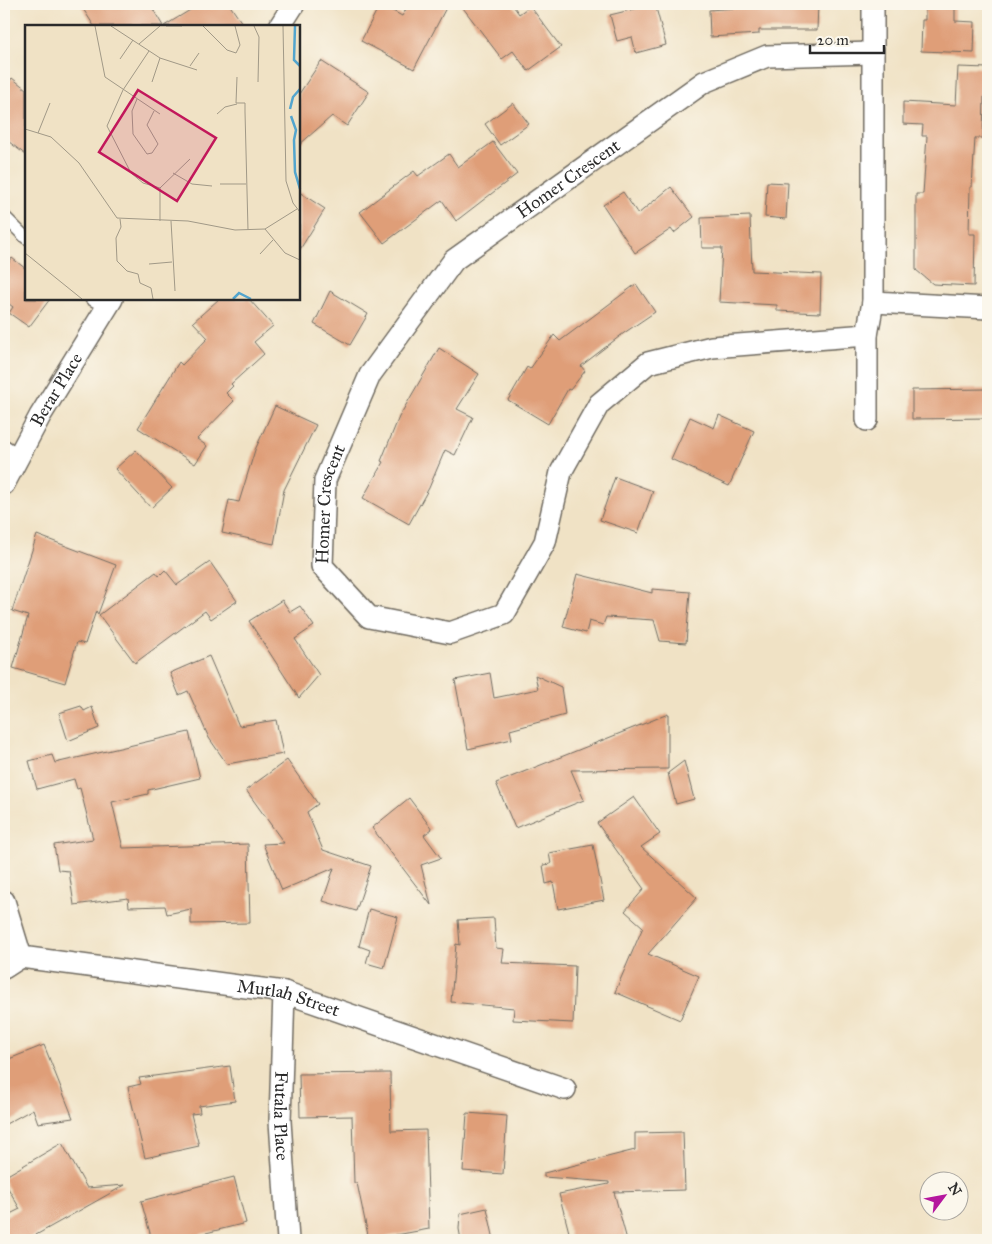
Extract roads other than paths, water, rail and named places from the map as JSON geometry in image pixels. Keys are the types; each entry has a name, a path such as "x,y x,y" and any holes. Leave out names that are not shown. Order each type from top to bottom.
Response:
{"street":[{"path":"281,25 294,4"},
{"path":"867,420 867,335 873,302 873,4"},
{"name":"Homer Crescent","path":"867,335 712,347 648,363 599,404 561,472 545,542 504,614 450,633 369,617 322,566 325,480 370,375 454,260 704,82 768,56 873,53"},
{"name":"Berar Place","path":"4,484 11,450 40,416 103,302"},
{"path":"873,302 988,308"},
{"path":"4,901 12,962"},
{"name":"Mutlah Street","path":"12,962 284,992 565,1089"},
{"name":"Futala Place","path":"284,992 280,1122 288,1240"}],"lane":[{"path":"4,216 25,237"}]}
